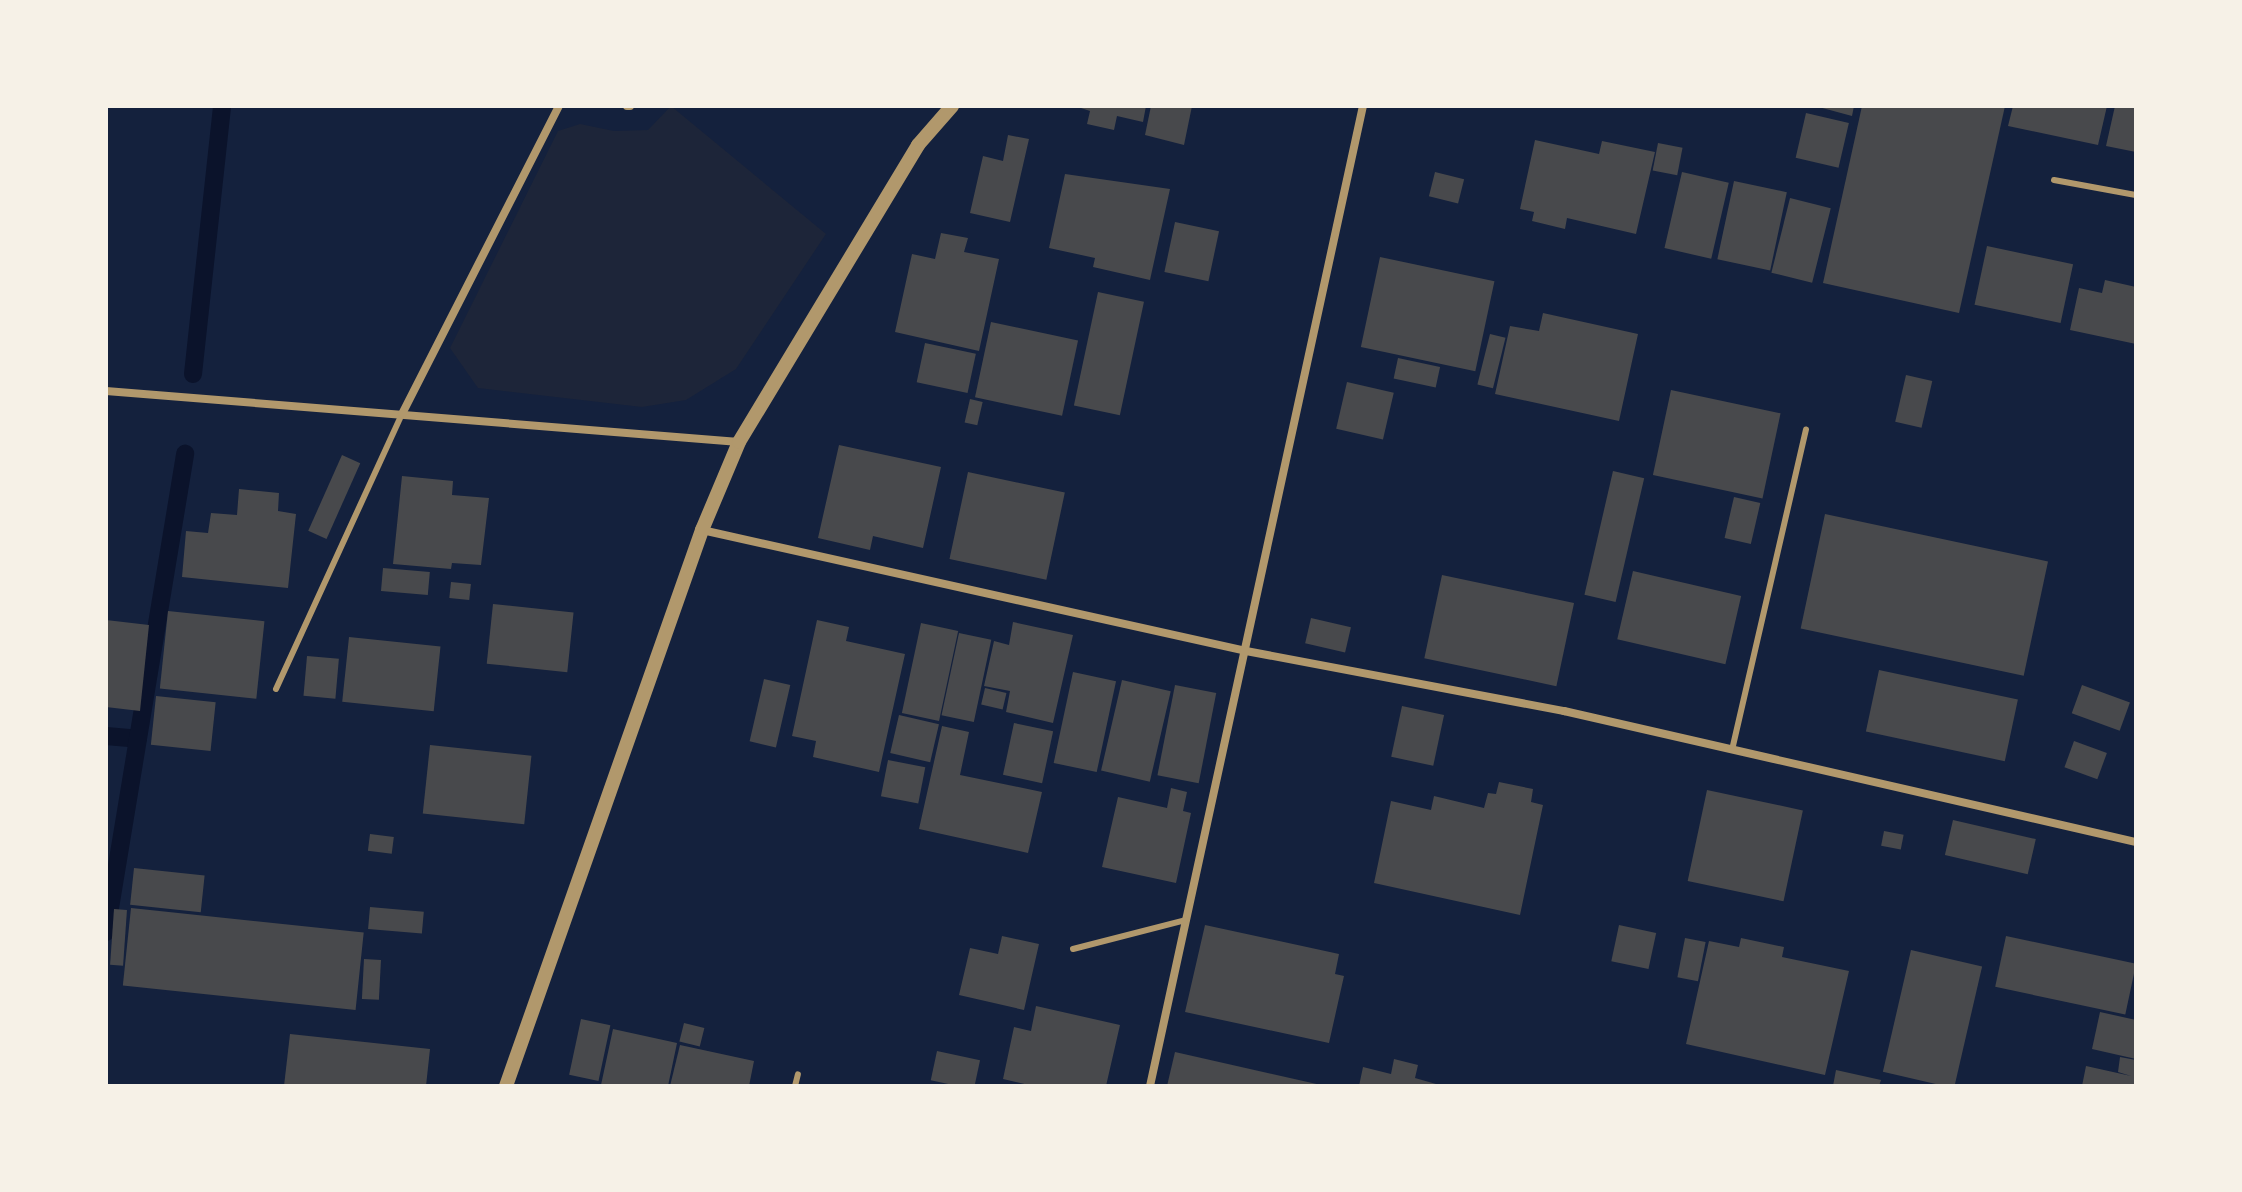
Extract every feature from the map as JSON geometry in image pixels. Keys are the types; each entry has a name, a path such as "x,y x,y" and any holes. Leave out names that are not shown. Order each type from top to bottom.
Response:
{"street":[{"path":"402,414 559,106"},
{"path":"506,1086 702,530 739,442 918,145 952,106"},
{"path":"1150,1086 1363,106"},
{"path":"106,391 739,442"},
{"path":"702,530 1246,651 1732,750 2136,842"}],"lane":[{"path":"2054,180 2136,195"},
{"path":"276,689 402,414"},
{"path":"1732,750 1806,429"},
{"path":"1073,949 1186,920"},
{"path":"795,1086 798,1074"}],"shaded area":[{"path":"671,106 826,234 736,369 686,400 642,407 478,388 450,348 558,131 580,124 614,131 648,130"}],"building":[{"path":"1075,106 1146,106 1143,122 1117,116 1114,130 1087,124 1090,111"},
{"path":"1151,106 1192,106 1184,145 1145,135"},
{"path":"1815,106 1854,106 1852,116"},
{"path":"1862,106 2005,106 1959,313 1823,283"},
{"path":"2013,106 2107,106 2098,145 2008,126"},
{"path":"2115,106 2136,106 2136,152 2106,146"},
{"path":"1806,113 1849,123 1839,168 1796,158"},
{"path":"1008,135 1029,139 1010,222 970,213 983,156 1003,161"},
{"path":"1535,140 1599,154 1602,141 1655,152 1636,234 1567,218 1565,229 1532,221 1534,212 1520,209"},
{"path":"1658,143 1683,148 1677,175 1653,170"},
{"path":"1435,172 1464,179 1458,204 1429,196"},
{"path":"1682,172 1729,183 1711,259 1664,248"},
{"path":"1065,174 1170,189 1150,280 1093,267 1095,258 1049,248"},
{"path":"1734,181 1787,192 1770,270 1717,259"},
{"path":"1790,198 1831,208 1812,283 1771,273"},
{"path":"1175,222 1219,231 1208,281 1164,272"},
{"path":"941,233 968,238 964,252 999,259 979,351 895,332 912,254 935,259"},
{"path":"1987,246 2073,264 2061,323 1975,305"},
{"path":"1380,257 1494,281 1475,371 1361,347"},
{"path":"2105,280 2136,287 2136,344 2070,330 2079,288 2102,293"},
{"path":"1098,292 1144,302 1120,415 1074,405"},
{"path":"1543,313 1638,334 1619,421 1495,394 1510,326 1539,331"},
{"path":"991,322 1078,341 1062,416 975,397"},
{"path":"1490,334 1506,338 1493,388 1477,384"},
{"path":"925,343 976,354 968,393 917,382"},
{"path":"1398,358 1440,367 1436,387 1394,379"},
{"path":"1906,375 1932,381 1922,428 1895,422"},
{"path":"1347,382 1394,393 1383,440 1336,429"},
{"path":"1671,390 1781,413 1762,498 1653,475"},
{"path":"970,399 983,402 977,425 965,422"},
{"path":"839,445 941,467 923,548 873,536 870,550 818,538"},
{"path":"342,455 360,463 327,539 308,531"},
{"path":"1613,471 1644,478 1616,602 1584,595"},
{"path":"968,472 1065,493 1046,580 949,559"},
{"path":"402,476 453,481 452,495 489,498 481,565 452,563 451,569 393,564"},
{"path":"239,489 279,493 278,511 296,514 288,588 182,577 186,531 208,533 211,513 237,515"},
{"path":"1734,497 1760,503 1751,544 1725,538"},
{"path":"1825,514 2048,561 2024,676 1801,628"},
{"path":"383,568 430,572 428,595 381,591"},
{"path":"1633,571 1741,596 1725,664 1617,639"},
{"path":"1442,575 1574,603 1556,686 1424,658"},
{"path":"451,582 471,584 469,600 449,598"},
{"path":"493,604 574,612 567,672 487,664"},
{"path":"168,611 264,621 256,699 160,689"},
{"path":"1311,618 1351,627 1345,653 1305,643"},
{"path":"106,620 149,625 140,711 106,707"},
{"path":"817,620 849,627 846,641 905,654 879,772 813,757 816,741 792,736"},
{"path":"1013,622 1073,635 1053,723 1006,712 1010,691 984,686 994,641 1009,645"},
{"path":"921,623 958,631 939,721 902,713"},
{"path":"959,633 991,640 974,722 942,715"},
{"path":"349,637 440,647 434,711 342,702"},
{"path":"307,656 339,659 335,699 304,696"},
{"path":"1879,670 2018,700 2005,761 1866,732"},
{"path":"1073,672 1116,681 1097,772 1054,763"},
{"path":"764,679 790,685 776,747 750,741"},
{"path":"1122,680 1171,691 1150,782 1101,771"},
{"path":"1175,685 1216,693 1199,783 1157,775"},
{"path":"2082,685 2130,702 2120,731 2072,713"},
{"path":"985,688 1006,693 1003,710 981,705"},
{"path":"156,696 216,702 211,751 151,745"},
{"path":"1402,706 1444,715 1433,766 1391,757"},
{"path":"899,715 939,724 930,762 890,753"},
{"path":"1014,723 1053,731 1042,783 1003,775"},
{"path":"942,726 969,732 960,775 1042,792 1028,853 919,829"},
{"path":"2074,741 2107,753 2097,779 2064,767"},
{"path":"430,745 531,756 524,824 423,814"},
{"path":"888,760 925,767 918,804 881,796"},
{"path":"1499,782 1533,789 1531,802 1543,805 1520,915 1374,883 1391,801 1431,810 1434,796 1484,808 1488,793 1496,794"},
{"path":"1171,788 1187,792 1183,811 1191,813 1176,883 1102,867 1118,797 1167,808"},
{"path":"1707,790 1803,810 1784,901 1688,881"},
{"path":"1953,820 2036,839 2028,874 1945,855"},
{"path":"1884,831 1904,835 1901,850 1881,846"},
{"path":"370,834 394,837 392,854 368,851"},
{"path":"134,868 205,875 201,912 130,905"},
{"path":"370,907 424,912 422,934 368,929"},
{"path":"131,908 364,932 356,1010 123,986"},
{"path":"114,909 127,910 123,966 110,965"},
{"path":"1205,925 1339,954 1335,974 1344,976 1329,1043 1185,1012"},
{"path":"1619,925 1656,933 1648,969 1611,961"},
{"path":"1002,936 1039,944 1024,1010 959,995 970,948 998,954"},
{"path":"2006,936 2136,964 2125,1015 1995,987"},
{"path":"1685,938 1706,942 1698,981 1677,977"},
{"path":"1741,938 1784,947 1782,957 1849,971 1825,1075 1686,1044 1709,941 1739,947"},
{"path":"1911,950 1982,966 1955,1086 1883,1072"},
{"path":"364,959 381,960 379,1000 362,999"},
{"path":"1036,1006 1120,1025 1106,1086 1033,1086 1003,1079 1014,1027 1031,1031"},
{"path":"2100,1012 2136,1020 2136,1059 2092,1049"},
{"path":"581,1019 610,1025 598,1081 569,1075"},
{"path":"684,1023 704,1028 700,1047 679,1041"},
{"path":"613,1029 677,1043 668,1086 601,1085"},
{"path":"290,1034 430,1049 426,1086 284,1086"},
{"path":"680,1045 754,1061 749,1086 670,1086"},
{"path":"937,1051 980,1060 975,1086 931,1080"},
{"path":"1175,1052 1321,1085 1321,1086 1167,1086"},
{"path":"2120,1057 2136,1060 2136,1086 2082,1086 2086,1066 2131,1076 2118,1072"},
{"path":"1394,1059 1418,1065 1415,1078 1443,1086 1359,1086 1363,1067 1391,1074"},
{"path":"1836,1070 1881,1080 1879,1086 1833,1086"}],"waterway":[{"path":"193,374 222,106"},
{"path":"106,932 185,453"},
{"path":"106,736 138,739"}]}
